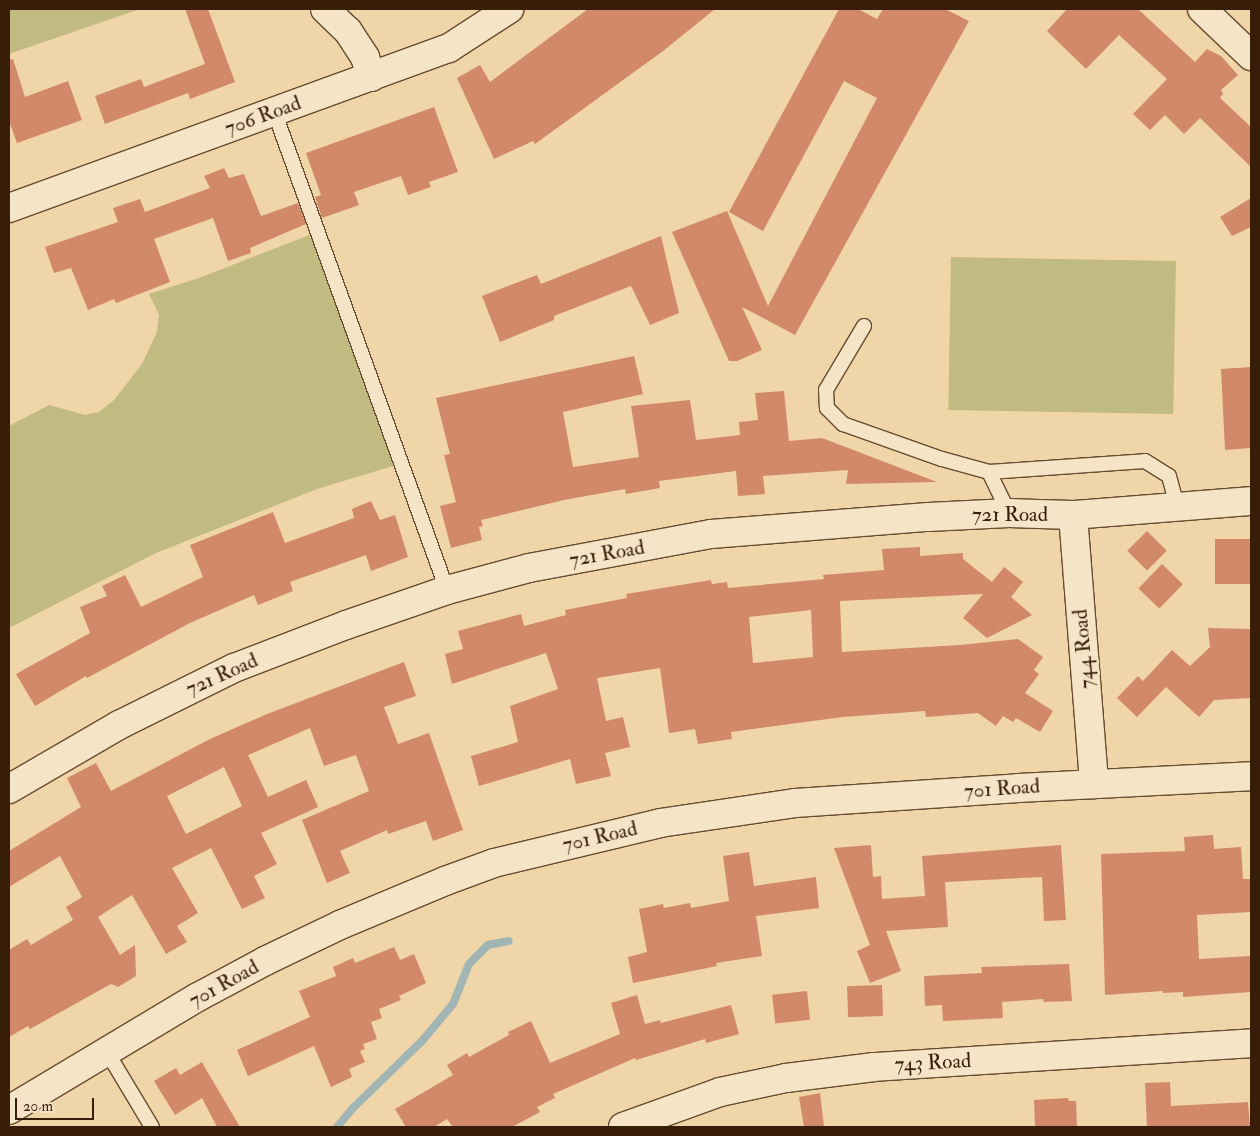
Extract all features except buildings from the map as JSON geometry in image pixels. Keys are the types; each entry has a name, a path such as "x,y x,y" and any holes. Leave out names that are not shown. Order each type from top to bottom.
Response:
{"street":[{"path":"325,9 348,31 364,57 371,77"},
{"name":"706 Road","path":"9,208 448,48 510,9"},
{"path":"1202,9 1251,56"},
{"name":"721 Road","path":"9,788 119,725 234,668 346,625 447,590 529,568 711,534 928,517 1009,513 1073,515 1251,500"},
{"name":"744 Road","path":"1073,515 1094,784"},
{"name":"701 Road","path":"9,1110 198,997 265,961 340,925 445,881 494,863 651,825 727,811 795,803 1251,776"},
{"name":"743 Road","path":"623,1127 720,1092 786,1078 874,1067 1251,1043"}],"lane":[{"path":"274,111 447,590"},
{"path":"864,326 826,390 827,408 843,424 942,459 989,472 1145,461 1169,476 1177,506"},
{"path":"989,472 1009,513"},
{"path":"107,1052 152,1127"}],"shaded area":[{"path":"9,9 140,9 9,54"},
{"path":"317,232 403,463 317,489 156,553 9,628 9,426 49,405 85,415 99,412 114,400 142,364 157,332 159,315 149,294 199,278"},
{"path":"951,257 1176,261 1173,414 948,410"}],"waterway":[{"path":"337,1127 353,1108 422,1041 453,1004 469,964 488,945 509,941"}]}
